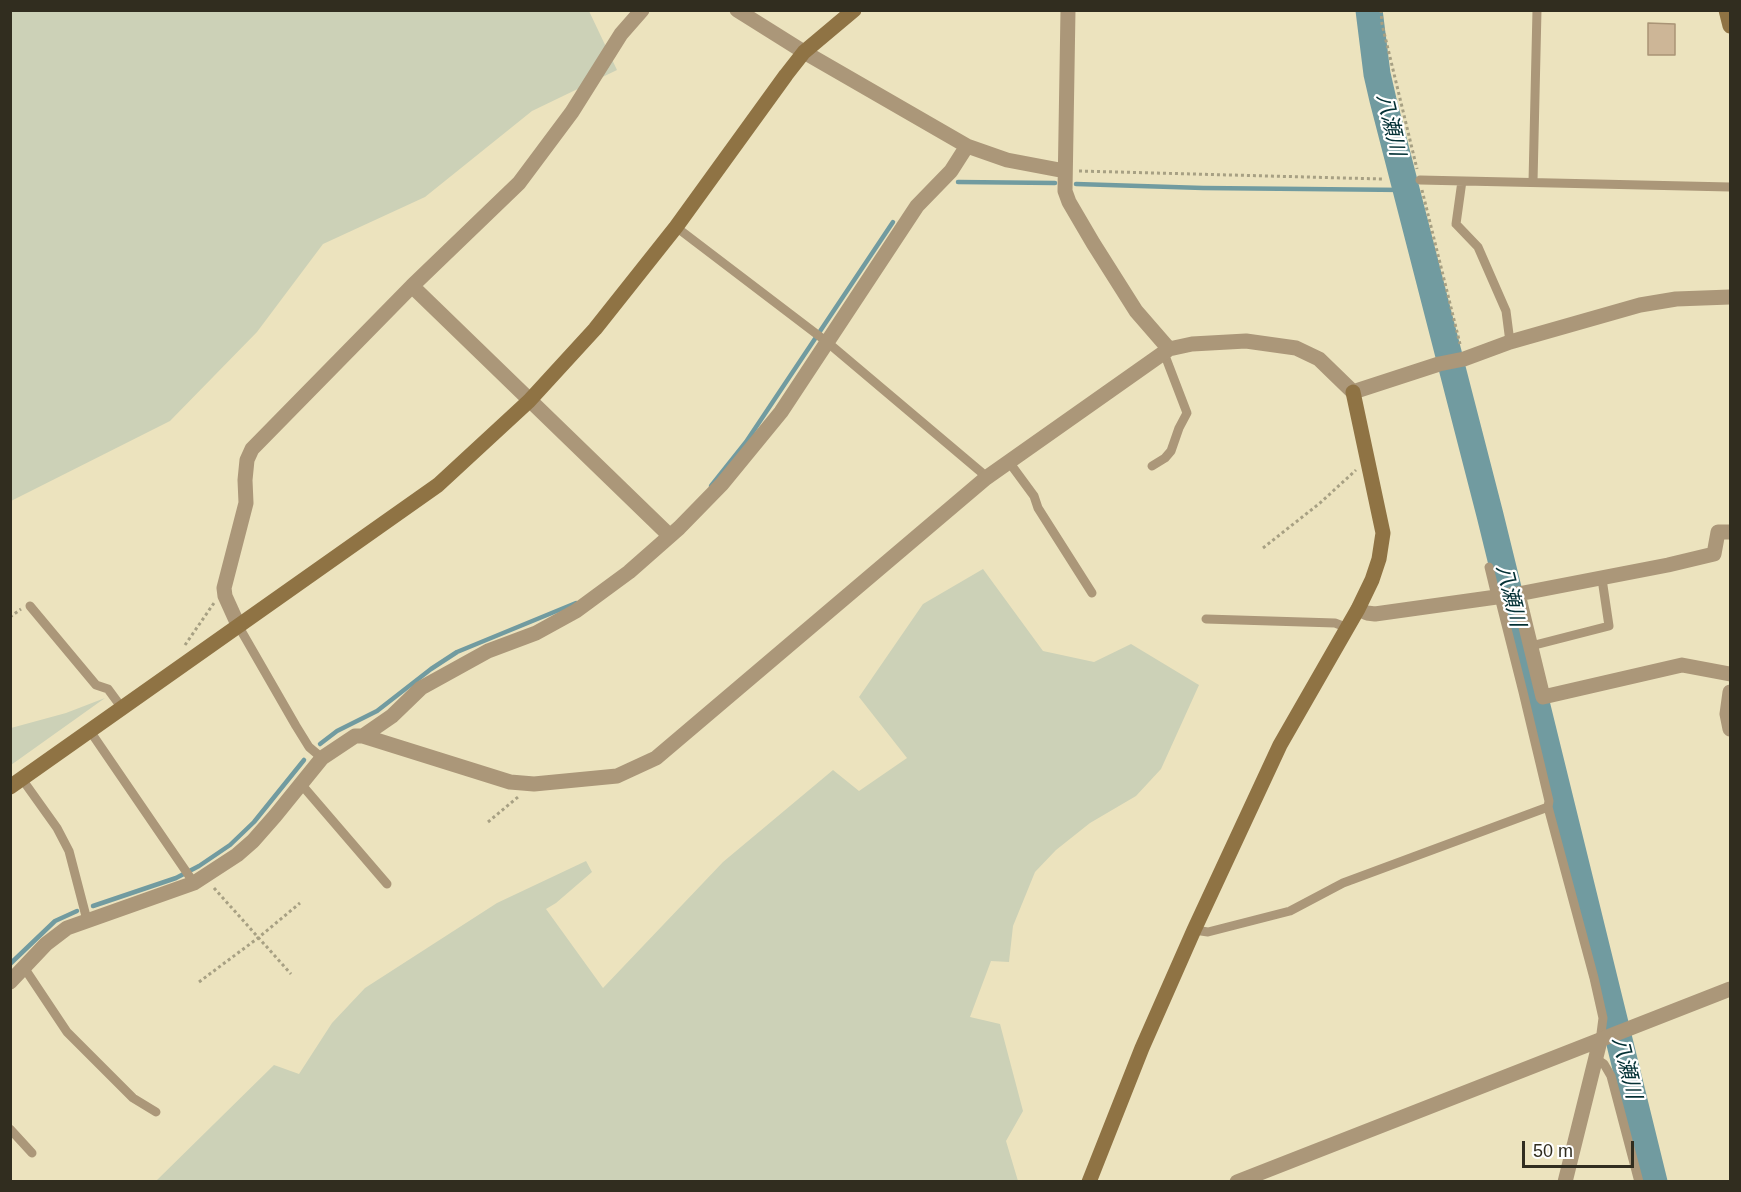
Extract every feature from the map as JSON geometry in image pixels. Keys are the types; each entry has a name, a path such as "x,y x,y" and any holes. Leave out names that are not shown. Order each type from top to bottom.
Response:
{"street":[{"path":"737,10 804,52 967,146 1007,160 1065,171"},
{"path":"16,783 438,485 529,400 596,329 676,227 804,52 854,10"},
{"path":"1068,10 1065,191 1093,243 1136,311 1167,351"},
{"path":"1726,10 1731,26"},
{"path":"239,627 225,596 224,588 246,503 247,460 252,449 412,286 519,183 572,112 621,34 640,11"},
{"path":"363,736 392,716 421,688 488,651 536,633 576,611 630,572 670,536 722,484 773,421 917,206 951,171 967,146"},
{"path":"412,286 670,536"},
{"path":"1353,392 1640,304 1676,299 1731,297"},
{"path":"10,982 56,935 87,920 199,880 237,855 253,841 322,758 355,736 363,736 510,782 534,784 617,776 656,758 986,478 1167,351 1192,344 1246,341 1296,348 1319,359 1353,392 1382,527 1383,545 1372,580 1358,609 1280,745 1194,930 1142,1048 1089,1182"},
{"path":"1358,609 1371,614 1602,579 1714,554 1718,532 1731,532"},
{"path":"1507,595 1531,646 1543,697 1682,665 1731,674"},
{"path":"1731,692 1727,714 1731,729"},
{"path":"1237,1182 1731,989"},
{"path":"1565,1182 1595,1058 1605,1038"}],"lane":[{"path":"1533,182 1537,10"},
{"path":"1420,180 1731,187"},
{"path":"1462,181 1456,224 1478,247 1506,311 1510,342"},
{"path":"676,227 827,342 986,478"},
{"path":"1152,466 1172,451 1179,428 1187,413 1167,351"},
{"path":"1009,462 1034,496 1038,508 1092,593"},
{"path":"1489,567 1507,595 1500,601 1548,807 1597,988 1605,1038"},
{"path":"1531,646 1610,626 1602,579"},
{"path":"30,606 96,685 108,689 122,708"},
{"path":"1206,619 1335,623 1348,628"},
{"path":"239,627 309,747 322,758"},
{"path":"90,731 199,880"},
{"path":"16,783 57,828 69,851 87,920"},
{"path":"301,784 387,884"},
{"path":"1194,930 1208,932 1290,912 1342,884 1548,807"},
{"path":"25,969 67,1032 133,1098 156,1112"},
{"path":"1595,1058 1604,1064 1611,1076 1639,1182"},
{"path":"10,1129 32,1153"}],"path":[{"path":"1065,171 1382,179"},
{"path":"1263,548 1320,503 1358,469 1369,464"},
{"path":"182,649 224,588"},
{"path":"488,822 534,784"},
{"path":"199,880 291,974"},
{"path":"199,982 258,939 300,903"}],"green space":[{"path":"11,11 589,11 617,70 532,111 425,197 323,244 257,332 170,421 11,501"},
{"path":"983,569 1043,651 1094,662 1131,644 1199,685 1161,769 1136,796 1090,823 1056,850 1035,872 1013,926 1009,962 991,961 970,1017 1000,1024 1023,1111 1006,1141 1018,1181 156,1181 274,1065 299,1074 332,1023 365,988 497,903 586,861 592,872 546,909 603,988 723,862 833,770 859,791 907,758 859,697 923,604"},
{"path":"105,698 11,765 11,728 66,713"}],"building":[{"path":"1648,23 1675,24 1675,55 1648,55"}],"waterway":[{"name":"八瀬川","path":"1369,10 1377,74 1383,100 1490,515 1654,1182"},
{"path":"958,182 1055,183"},
{"path":"1076,184 1406,190"},
{"path":"711,486 746,442 893,222"},
{"path":"320,744 337,731 377,711 457,652 576,603"},
{"path":"93,906 176,878 230,845 254,822 304,760"},
{"path":"10,964 55,921 77,911"}]}
